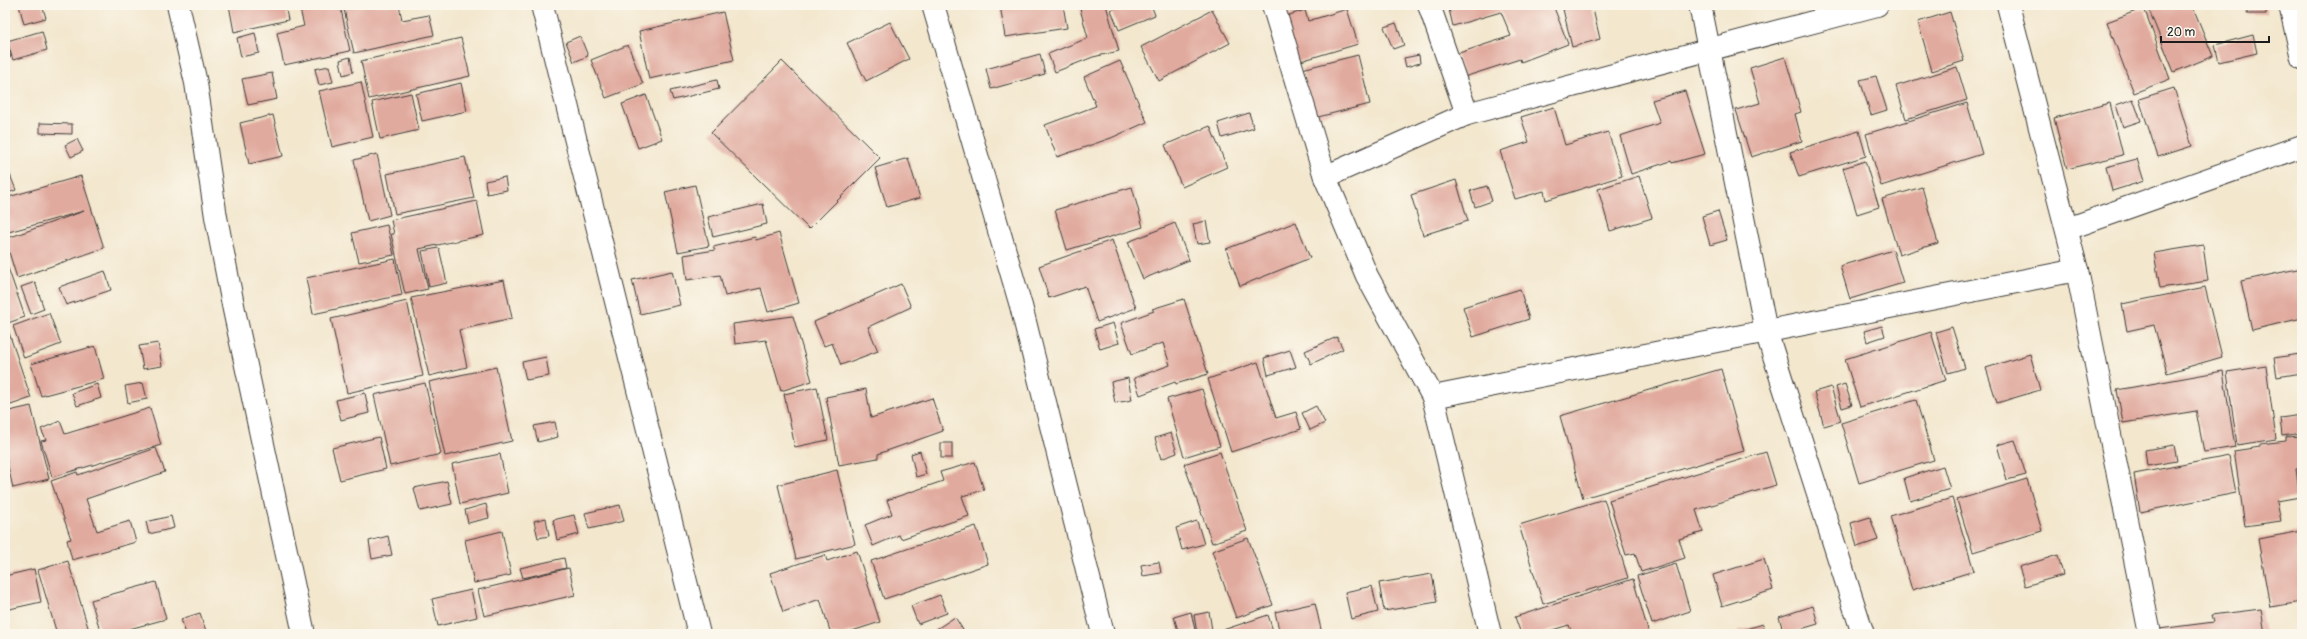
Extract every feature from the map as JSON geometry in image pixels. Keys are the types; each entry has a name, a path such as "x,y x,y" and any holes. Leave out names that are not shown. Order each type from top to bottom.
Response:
{"street":[{"path":"178,5 196,83 216,218 234,310 304,634"},
{"path":"542,5 699,634"},
{"path":"933,5 1021,306 1103,634"},
{"path":"1273,5 1325,177 1367,276 1433,397 1490,634"},
{"path":"1429,5 1467,114"},
{"path":"1700,5 1711,49 1766,331 1863,634"},
{"path":"1325,177 1467,114 1877,5"},
{"path":"2008,5 2077,270 2146,633"},
{"path":"2290,5 2302,58"},
{"path":"2067,229 2302,146"},
{"path":"1433,397 2077,270"}],"building":[{"path":"19,5 42,5 46,18 24,24"},
{"path":"229,5 285,5 288,20 234,32"},
{"path":"299,5 340,5 350,51 284,65 277,33 304,26"},
{"path":"343,5 399,5 402,20 429,15 434,35 354,53"},
{"path":"1000,5 1063,5 1067,28 1005,37"},
{"path":"1079,5 1106,5 1119,51 1093,57 1055,72 1048,54 1088,38"},
{"path":"1122,5 1151,5 1155,15 1119,30 1111,10"},
{"path":"1448,5 1553,5 1568,44 1521,62 1520,59 1464,77 1456,54 1511,36 1501,12 1453,26"},
{"path":"1562,5 1592,5 1600,39 1572,47"},
{"path":"2160,5 2192,5 2213,56 2174,72 2149,10"},
{"path":"2248,5 2266,5 2266,14 2247,14"},
{"path":"2144,8 2170,79 2134,93 2107,22"},
{"path":"1347,9 1358,44 1294,63 1280,18 1305,10 1308,21"},
{"path":"1212,10 1230,43 1159,81 1141,47"},
{"path":"723,12 734,60 649,79 639,31"},
{"path":"1950,12 1964,61 1932,71 1918,22"},
{"path":"890,22 909,59 866,81 847,43"},
{"path":"1396,23 1404,45 1393,49 1384,27"},
{"path":"42,31 47,50 13,60 7,41"},
{"path":"255,33 259,53 241,57 237,38"},
{"path":"2253,35 2257,53 2219,62 2215,45"},
{"path":"580,36 588,56 574,62 566,42"},
{"path":"461,38 470,76 369,99 361,61"},
{"path":"5,42 11,57 5,59"},
{"path":"628,45 643,84 606,98 591,60"},
{"path":"1040,54 1045,74 991,89 986,69"},
{"path":"1358,55 1370,104 1314,118 1302,69"},
{"path":"1419,55 1420,63 1406,67 1404,58"},
{"path":"350,57 353,72 343,75 340,60"},
{"path":"1785,57 1801,112 1795,114 1802,141 1751,157 1736,110 1760,103 1750,68"},
{"path":"782,61 880,158 809,229 711,133"},
{"path":"1120,61 1147,122 1111,138 1057,157 1045,125 1096,106 1084,77"},
{"path":"329,66 333,82 319,85 315,69"},
{"path":"1957,67 1967,100 1906,119 1896,86"},
{"path":"272,73 277,99 248,105 242,79"},
{"path":"1876,76 1887,110 1871,115 1860,80"},
{"path":"717,80 719,89 673,100 670,91"},
{"path":"361,82 373,137 332,147 319,91"},
{"path":"461,83 467,111 422,121 416,94"},
{"path":"2174,88 2192,146 2158,157 2139,99"},
{"path":"1685,91 1705,154 1672,163 1671,161 1631,174 1620,136 1660,123 1652,100"},
{"path":"411,93 419,130 380,139 372,102"},
{"path":"646,95 662,139 638,148 622,104"},
{"path":"2133,99 2141,121 2123,127 2116,105"},
{"path":"1967,103 1982,154 1881,186 1866,134"},
{"path":"2110,103 2123,155 2067,169 2054,118"},
{"path":"1554,107 1565,145 1608,132 1622,176 1546,200 1544,191 1515,199 1500,151 1529,142 1521,117"},
{"path":"1249,113 1254,128 1222,138 1218,123"},
{"path":"273,115 283,156 249,164 240,123"},
{"path":"40,123 72,124 72,134 40,133"},
{"path":"1210,126 1227,167 1182,187 1165,145"},
{"path":"1859,131 1866,156 1799,177 1790,152"},
{"path":"77,139 83,151 71,157 65,145"},
{"path":"377,154 390,215 368,221 354,160"},
{"path":"465,157 474,198 395,214 387,174"},
{"path":"908,158 920,198 887,207 875,168"},
{"path":"2137,159 2144,181 2112,191 2106,167"},
{"path":"1865,161 1879,207 1857,214 1843,168"},
{"path":"5,162 16,190 5,194"},
{"path":"81,176 104,248 17,278 5,239 84,211 5,233 5,198"},
{"path":"1639,176 1652,218 1610,231 1598,189"},
{"path":"505,177 507,190 487,194 485,181"},
{"path":"1456,180 1468,221 1423,235 1411,195"},
{"path":"695,185 709,246 678,252 665,192"},
{"path":"1487,186 1492,201 1475,207 1470,191"},
{"path":"1132,187 1143,227 1067,250 1055,210"},
{"path":"1922,187 1938,243 1899,255 1882,199"},
{"path":"477,201 484,235 419,249 428,289 405,294 391,234 394,234 391,220"},
{"path":"763,204 767,224 713,237 708,217"},
{"path":"1718,211 1727,240 1710,245 1702,216"},
{"path":"1206,221 1210,242 1197,244 1193,224"},
{"path":"1296,222 1310,258 1240,286 1226,249"},
{"path":"1175,223 1189,260 1143,279 1128,242"},
{"path":"387,225 394,255 359,262 352,233"},
{"path":"779,233 799,303 768,312 761,288 725,296 720,275 687,280 684,255 715,250 713,247 755,237 756,240"},
{"path":"1112,240 1136,308 1097,322 1085,286 1049,298 1039,266"},
{"path":"2203,245 2208,281 2160,288 2154,253"},
{"path":"439,248 447,283 429,287 422,251"},
{"path":"1893,250 1903,283 1850,299 1840,266"},
{"path":"5,259 25,317 5,324"},
{"path":"395,259 402,295 313,314 306,278"},
{"path":"2302,268 2302,318 2252,330 2241,281"},
{"path":"105,271 111,290 66,305 59,287"},
{"path":"672,271 680,305 640,314 632,280"},
{"path":"504,280 512,318 459,330 467,367 429,376 411,298"},
{"path":"35,282 44,309 31,314 21,287"},
{"path":"901,284 911,307 868,327 878,351 841,365 832,343 824,346 814,322"},
{"path":"2205,287 2222,357 2167,373 2154,325 2127,331 2122,304"},
{"path":"1520,289 1529,319 1473,337 1463,307"},
{"path":"1184,299 1208,374 1176,384 1175,382 1140,395 1134,378 1170,365 1163,343 1132,354 1121,323 1154,311 1152,309"},
{"path":"407,301 423,376 347,393 331,319"},
{"path":"49,313 61,344 24,358 13,326"},
{"path":"793,316 812,381 781,391 766,340 735,344 733,324"},
{"path":"1113,323 1119,343 1100,349 1094,329"},
{"path":"1882,326 1885,336 1867,342 1864,331"},
{"path":"7,327 31,398 5,407 5,328"},
{"path":"1952,327 1965,368 1948,373 1936,332"},
{"path":"1931,332 1946,380 1860,407 1845,359"},
{"path":"1337,337 1343,349 1311,364 1305,351"},
{"path":"158,343 162,366 143,369 139,346"},
{"path":"95,346 104,379 41,396 31,364"},
{"path":"1290,350 1296,367 1268,375 1264,358"},
{"path":"2030,354 2040,390 1997,403 1986,368"},
{"path":"2300,354 2302,373 2277,377 2274,358"},
{"path":"546,357 549,376 526,380 522,362"},
{"path":"1258,362 1276,418 1296,412 1301,429 1231,452 1208,379"},
{"path":"2266,366 2276,439 2237,445 2227,372"},
{"path":"496,367 512,441 445,456 429,382"},
{"path":"1721,369 1744,451 1583,498 1560,416"},
{"path":"2223,371 2235,447 2204,452 2196,411 2123,423 2117,390"},
{"path":"1128,378 1132,400 1115,403 1111,382"},
{"path":"143,383 147,399 128,403 125,386"},
{"path":"425,383 441,454 390,466 374,395"},
{"path":"97,384 101,398 77,406 72,393"},
{"path":"1845,384 1852,405 1842,408 1836,387"},
{"path":"817,387 828,440 795,447 784,394"},
{"path":"1831,387 1841,421 1824,426 1814,392"},
{"path":"866,389 871,418 932,398 943,431 878,454 878,458 839,465 826,397"},
{"path":"1202,389 1220,446 1184,457 1167,399"},
{"path":"365,393 369,413 341,420 336,400"},
{"path":"1916,400 1934,460 1859,483 1841,423"},
{"path":"31,406 49,479 13,488 5,453 5,412"},
{"path":"1316,406 1325,423 1310,430 1302,413"},
{"path":"150,408 161,445 52,477 41,441 46,440 41,429 60,421 65,434"},
{"path":"2302,415 2302,433 2282,436 2280,418"},
{"path":"555,422 558,437 538,442 534,426"},
{"path":"1171,433 1177,453 1161,459 1155,438"},
{"path":"2302,436 2302,468 2296,469 2300,497 2277,501 2281,521 2245,526 2234,451 2260,447 2260,444 2286,441 2286,437"},
{"path":"379,437 386,469 340,480 332,448"},
{"path":"2015,440 2026,475 2007,480 1997,445"},
{"path":"941,443 952,443 952,458 941,458"},
{"path":"2174,445 2177,461 2147,466 2145,450"},
{"path":"156,448 165,472 86,499 97,531 130,521 136,542 72,560 67,540 71,539 51,481 77,472 78,475"},
{"path":"920,451 926,474 916,477 911,454"},
{"path":"1220,452 1247,531 1212,543 1184,464"},
{"path":"1766,452 1776,485 1696,510 1703,532 1679,539 1685,558 1641,572 1635,553 1626,555 1609,500"},
{"path":"500,454 508,493 460,504 452,464"},
{"path":"2229,456 2236,493 2140,512 2134,474"},
{"path":"975,462 984,490 962,496 969,516 901,539 899,535 873,546 865,525 892,514 887,500 943,481 940,472"},
{"path":"1943,466 1950,489 1910,501 1904,478"},
{"path":"837,470 855,544 796,559 778,485"},
{"path":"2027,479 2042,531 1973,552 1957,500"},
{"path":"447,481 452,504 420,511 414,488"},
{"path":"5,486 8,494 5,495"},
{"path":"1952,498 1974,571 1912,590 1890,516"},
{"path":"1604,499 1628,578 1543,604 1519,525"},
{"path":"486,504 489,518 468,523 465,510"},
{"path":"620,505 624,521 589,529 585,513"},
{"path":"574,515 579,534 557,540 553,520"},
{"path":"171,516 174,528 149,534 146,522"},
{"path":"1870,517 1878,540 1857,547 1851,523"},
{"path":"546,518 549,536 538,538 534,521"},
{"path":"1197,521 1204,544 1182,550 1176,528"},
{"path":"976,526 988,564 884,599 871,561"},
{"path":"502,531 511,575 474,583 465,540"},
{"path":"2302,531 2302,602 2270,607 2258,539"},
{"path":"388,536 392,555 372,559 369,541"},
{"path":"1248,538 1273,605 1236,618 1212,551"},
{"path":"857,551 880,622 843,634 831,634 820,599 783,612 770,573 825,555 827,561"},
{"path":"2058,555 2063,575 2025,586 2019,567"},
{"path":"564,558 566,568 523,578 520,568"},
{"path":"1764,559 1773,590 1722,606 1713,575"},
{"path":"68,561 90,634 57,634 38,570"},
{"path":"1159,562 1161,573 1143,576 1141,565"},
{"path":"1676,564 1690,611 1652,624 1637,576"},
{"path":"569,568 575,595 484,616 478,590"},
{"path":"34,569 41,602 5,610 5,576"},
{"path":"1432,574 1437,602 1384,611 1379,583"},
{"path":"1633,579 1649,634 1572,634 1569,625 1539,634 1521,634 1515,617"},
{"path":"156,582 166,619 111,634 101,634 91,600"},
{"path":"1372,586 1378,612 1351,619 1345,592"},
{"path":"471,590 477,617 438,626 432,599"},
{"path":"940,595 947,613 918,624 911,606"},
{"path":"1315,603 1322,634 1280,634 1275,612"},
{"path":"1813,606 1818,624 1784,634 1779,617"},
{"path":"2261,609 2265,634 2159,634 2159,629 2214,622 2212,615"},
{"path":"1191,612 1195,630 1179,634 1174,617"},
{"path":"1209,612 1212,630 1197,633 1194,615"},
{"path":"200,613 207,634 186,634 181,619"},
{"path":"1268,615 1274,634 1211,634"},
{"path":"955,617 963,630 957,634 937,634 935,630"},
{"path":"1763,624 1766,634 1740,634 1739,631"}]}
